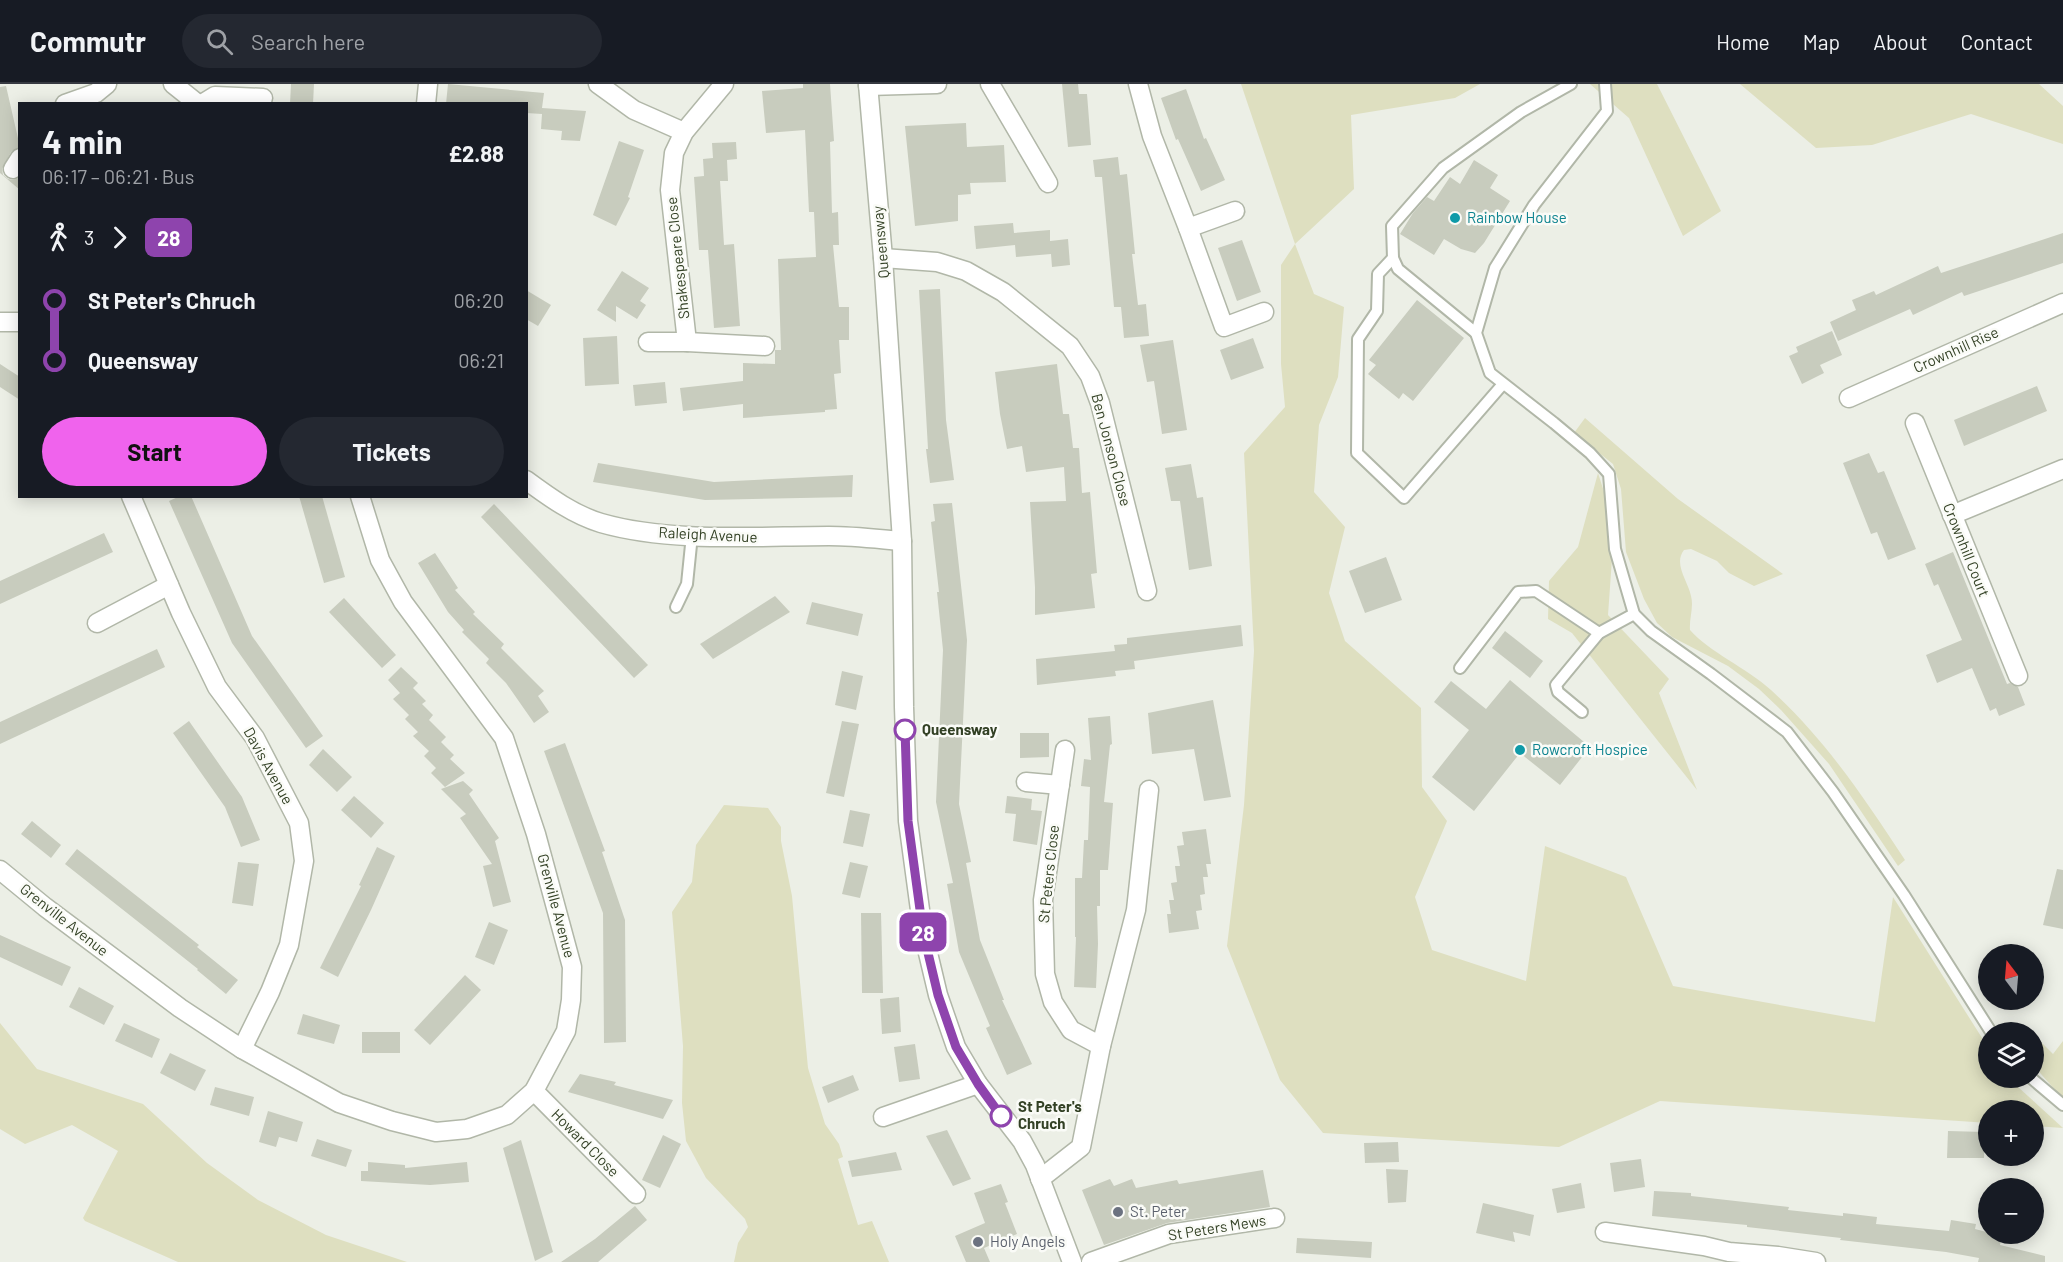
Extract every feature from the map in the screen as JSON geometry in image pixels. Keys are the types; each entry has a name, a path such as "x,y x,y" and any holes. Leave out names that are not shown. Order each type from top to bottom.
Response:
{"street":[{"path":"71,102 96,93 107,84"},
{"path":"426,102 428,84"},
{"path":"598,84 634,110 684,132"},
{"name":"Shakespeare Close","path":"687,342 670,190 674,153 684,132 724,84"},
{"path":"868,85 938,84"},
{"path":"990,84 1048,183"},
{"path":"1138,84 1152,136 1224,327 1264,312"},
{"name":"Queensway","path":"868,85 883,258 902,541 908,821 923,932 938,995 956,1047 978,1084 1022,1141 1035,1165 1072,1262"},
{"path":"179,86 198,102"},
{"path":"204,102 215,96 263,98"},
{"path":"1188,228 1235,211"},
{"name":"Ben Jonson Close","path":"883,258 937,262 966,271 1003,292 1070,346 1090,376 1100,403 1147,591"},
{"name":"Crownhill Rise","path":"1849,398 2063,303"},
{"path":"0,322 18,322"},
{"name":"Shakespeare Close","path":"648,342 765,346"},
{"name":"Crownhill Court","path":"1915,423 2018,676"},
{"path":"1952,515 2063,469"},
{"name":"Raleigh Avenue","path":"528,482 554,501 600,522 649,532 760,538 830,536 902,541"},
{"name":"Davis Avenue","path":"132,498 169,585 217,687 255,738 299,823 304,861 289,945 270,992 242,1049"},
{"name":"Grenville Avenue","path":"0,870 113,959 180,1008 242,1049 339,1103 392,1121 436,1132 467,1129 507,1115 534,1091 566,1031 571,1000 572,967 536,834 504,738 403,602 380,560 361,498"},
{"path":"97,623 169,585"},
{"name":"St Peters Close","path":"1065,750 1043,900 1045,974 1053,1002 1071,1030 1101,1046"},
{"path":"1026,782 1060,785"},
{"path":"1040,1179 1081,1147 1101,1046 1136,910 1149,790"},
{"path":"883,1117 978,1084"},
{"name":"Howard Close","path":"534,1091 636,1194"},
{"name":"St Peters Mews","path":"1091,1262 1169,1234 1275,1218"},
{"path":"1605,1232 1704,1246 1729,1252 1816,1262"}],"lane":[{"path":"1571,84 1521,112 1443,168 1392,226 1393,258 1398,268 1476,333 1490,373 1590,453 1609,474 1615,549 1634,614 1651,631 1787,732 1833,792 1904,895 1984,1022"},
{"path":"1476,333 1495,268 1534,205 1607,111 1605,84"},
{"path":"1393,258 1378,274 1377,311 1358,339 1357,453 1404,498 1503,384"},
{"path":"676,607 687,584 692,535"},
{"path":"1460,668 1518,592 1536,591 1599,633"},
{"path":"1582,712 1558,692 1556,685 1599,633 1634,614"},
{"path":"2043,1088 2063,1105"}],"green space":[{"path":"1241,84 1480,84 1455,98 1351,115 1354,189 1295,244"},
{"path":"1590,84 1657,84 1721,211 1683,236 1629,118"},
{"path":"1740,84 2039,84 2063,106 2063,144 1971,114 1872,145 1816,148"},
{"path":"1295,244 1314,294 1344,307 1338,377 1319,425 1314,492 1345,527 1329,593 1345,641 1421,708 1422,787 1447,821 1415,897 1432,950 1526,981 1545,846 1626,877 1673,986 1875,1022 1893,897 1978,1032 1978,1088 2019,1088 2032,1100 1978,1100 1978,1122 1660,1101 1559,1147 1323,1133 1280,1080 1227,946 1244,805 1254,651 1244,453 1285,407 1281,364 1281,265"},
{"path":"1585,418 1678,499 1783,574 1754,586 1729,573 1717,561 1691,549 1684,550 1680,561 1692,600 1690,630 1707,646 1771,690 1827,749 1905,860 1898,866 1829,764 1781,710 1759,689 1728,666 1672,637 1657,623 1644,599 1626,552 1621,489 1613,464 1574,433"},
{"path":"1598,473 1606,498 1612,559 1608,615 1669,679 1659,693 1697,790 1572,633 1548,619 1549,581 1578,547"},
{"path":"724,805 768,808 781,827 781,841 792,896 808,1068 825,1124 839,1144 843,1157 838,1159 858,1225 872,1221 889,1262 734,1262 738,1243 748,1227 745,1219 706,1178 686,1141 682,1103 683,1046 672,912 692,882 696,845"},
{"path":"0,1023 37,1069 143,1104 207,1163 258,1200 326,1235 407,1262 178,1262 85,1221 83,1218 118,1151 72,1125 25,1144 0,1129"},
{"path":"2063,1041 2063,1099 2044,1077 2044,1045 2053,1054"},
{"path":"2044,1111 2063,1128 2044,1127"}],"building":[{"path":"291,84 314,84 313,102 290,102"},
{"path":"448,84 544,93 542,108 586,111 580,141 561,140 562,131 541,129 542,114 528,113 528,102 446,102"},
{"path":"803,84 830,84 834,141 830,142 832,213 838,212 839,245 833,245 839,307 849,307 849,340 839,340 841,373 834,374 837,409 825,410 825,412 743,418 743,404 683,411 680,388 743,381 743,363 775,364 775,350 781,350 778,259 816,257 814,212 809,212 805,130 766,133 762,91 803,88"},
{"path":"1062,84 1078,84 1079,94 1087,94 1091,145 1068,147"},
{"path":"6,86 18,138 18,148 11,152 2,169 3,175 8,179 18,179 18,188 0,173 0,87"},
{"path":"1186,89 1204,139 1206,138 1225,180 1201,191 1178,139 1176,140 1161,98"},
{"path":"966,123 967,147 1004,145 1006,182 970,183 971,194 958,195 958,221 915,226 905,126"},
{"path":"619,141 644,150 628,197 630,198 616,226 593,215"},
{"path":"736,142 737,159 727,160 728,181 720,181 724,245 734,244 740,326 714,328 708,250 699,250 694,177 704,176 703,159 713,158 712,143"},
{"path":"1118,157 1120,175 1127,174 1138,305 1146,304 1149,336 1124,338 1121,307 1114,307 1102,177 1095,177 1093,160"},
{"name":"Rainbow House","path":"1474,160 1498,175 1490,188 1510,201 1484,243 1475,253 1461,249 1444,239 1434,255 1400,234 1413,213 1427,197 1434,201 1450,177 1460,184"},
{"path":"1013,223 1014,233 1050,230 1050,241 1068,239 1070,265 1052,267 1051,254 1016,257 1015,245 976,249 974,226"},
{"path":"2063,233 2063,263 1964,296 1962,292 1913,315 1910,309 1838,341 1830,322 1856,310 1852,300 1874,291 1876,295 1938,266 1941,273"},
{"path":"1242,240 1261,292 1237,301 1218,248"},
{"path":"622,271 649,288 640,301 646,305 637,319 616,306 616,322 597,310"},
{"path":"940,289 946,420 954,480 930,483 926,449 928,449 919,290"},
{"path":"528,291 551,305 538,326 528,320"},
{"path":"1417,300 1464,338 1413,401 1403,393 1399,399 1368,374 1376,365 1369,360"},
{"path":"1832,331 1842,355 1820,365 1824,373 1802,384 1789,356 1798,352 1796,347"},
{"path":"617,336 619,384 585,386 583,338"},
{"path":"1253,338 1264,368 1231,380 1220,350"},
{"path":"1173,340 1187,430 1162,434 1154,381 1147,382 1140,345"},
{"path":"0,364 18,376 18,399 0,387"},
{"path":"1057,364 1063,414 1069,414 1073,448 1079,448 1082,493 1090,492 1097,573 1091,574 1095,608 1035,615 1030,502 1066,501 1064,467 1026,472 1022,446 1007,449 995,372"},
{"path":"665,382 667,403 635,406 633,385"},
{"path":"2037,386 2047,411 1964,446 1954,420"},
{"path":"1869,453 1878,473 1884,471 1916,549 1888,560 1877,532 1871,534 1843,463"},
{"path":"598,463 714,482 853,475 852,497 705,500 593,482"},
{"path":"1191,464 1197,498 1203,497 1212,566 1189,570 1180,501 1171,501 1165,468"},
{"path":"176,498 192,498 252,636 323,736 306,748 232,643 169,501"},
{"path":"300,498 323,498 345,577 324,583"},
{"path":"952,503 967,640 959,804 971,862 966,863 980,940 1004,1000 1002,1000 1032,1064 1007,1075 986,1028 990,1026 959,952 947,884 953,883 936,802 943,650 931,522 935,521 933,504"},
{"path":"494,504 648,665 634,678 481,517"},
{"path":"104,533 113,552 0,604 0,581"},
{"path":"1953,552 2007,684 2018,687 2025,705 1999,716 1996,708 1990,711 1972,668 1937,683 1926,655 1962,640 1938,584 1934,586 1925,564"},
{"path":"435,553 458,588 455,590 475,612 473,614 504,644 501,648 544,691 538,696 549,712 534,723 506,683 486,663 489,659 462,632 464,630 448,612 418,563"},
{"path":"1386,557 1402,600 1365,613 1349,571"},
{"path":"775,596 790,612 713,659 700,644"},
{"path":"344,598 396,655 382,668 329,612"},
{"path":"812,602 863,614 858,636 806,624"},
{"path":"1241,625 1243,646 1134,661 1135,669 1115,671 1116,676 1037,685 1036,659 1115,651 1114,645 1127,644 1127,638"},
{"path":"1505,631 1543,661 1530,678 1492,648"},
{"path":"157,649 165,667 0,744 0,722"},
{"path":"401,667 418,683 413,688 426,701 422,704 433,715 429,720 446,737 441,742 454,755 450,759 465,773 445,787 431,773 436,768 424,756 429,751 413,736 418,732 405,719 409,715 393,699 400,693 388,680"},
{"path":"842,671 863,676 856,710 835,705"},
{"name":"Rowcroft Hospice","path":"1510,680 1590,747 1560,785 1520,753 1474,811 1432,777 1469,730 1434,702 1451,681 1486,709"},
{"path":"1213,700 1231,797 1204,801 1194,749 1152,754 1148,713"},
{"path":"1110,716 1112,744 1110,745 1104,802 1113,803 1108,870 1100,870 1096,988 1074,987 1075,878 1082,878 1084,840 1088,840 1090,787 1081,786 1084,759 1091,760 1088,718"},
{"path":"189,721 242,797 260,840 241,847 225,807 173,733"},
{"path":"842,721 859,724 844,797 826,793"},
{"path":"1020,733 1049,733 1049,757 1020,758"},
{"path":"565,743 605,851 602,852 625,920 626,1042 604,1043 603,913 544,751"},
{"path":"323,749 352,777 337,792 309,765"},
{"path":"463,781 473,790 469,794 499,838 495,841 511,902 493,907 483,866 492,864 460,818 466,814 441,789"},
{"path":"354,796 384,823 371,838 341,810"},
{"path":"1007,796 1032,799 1031,810 1042,811 1037,845 1013,841 1016,814 1005,813"},
{"path":"850,810 870,814 863,847 843,843"},
{"path":"32,821 61,845 51,858 21,834"},
{"path":"1206,829 1211,864 1206,864 1208,877 1203,877 1205,894 1200,895 1202,910 1196,911 1199,929 1169,933 1167,914 1171,914 1169,900 1174,900 1171,883 1177,882 1175,866 1180,866 1177,846 1184,845 1182,832"},
{"path":"377,847 395,856 338,977 320,968 361,886 359,885"},
{"path":"77,849 199,945 197,947 238,980 226,994 198,969 65,864"},
{"path":"238,862 259,864 253,906 232,903"},
{"path":"850,862 868,866 860,898 842,894"},
{"path":"2057,869 2063,870 2063,929 2043,925"},
{"path":"861,913 881,913 883,993 862,993"},
{"path":"489,922 508,930 494,965 475,957"},
{"path":"0,935 71,967 62,986 0,957"},
{"path":"465,975 481,990 430,1045 414,1030"},
{"path":"79,987 114,1006 104,1025 69,1007"},
{"path":"899,997 901,1032 882,1034 880,999"},
{"path":"303,1014 340,1025 334,1044 297,1034"},
{"path":"124,1023 160,1039 152,1058 115,1041"},
{"path":"362,1032 400,1032 400,1053 362,1053"},
{"path":"915,1044 920,1079 899,1082 894,1047"},
{"path":"170,1053 206,1070 195,1091 160,1073"},
{"path":"580,1074 616,1082 614,1085 673,1100 663,1119 568,1092"},
{"path":"853,1075 859,1090 828,1103 822,1087"},
{"path":"215,1087 254,1097 249,1116 210,1105"},
{"path":"268,1111 303,1122 297,1142 279,1137 276,1147 259,1142"},
{"path":"947,1130 971,1179 953,1186 926,1136"},
{"path":"1948,1131 1978,1132 1978,1158 1947,1158"},
{"path":"663,1135 681,1144 660,1188 642,1180"},
{"path":"317,1139 352,1150 346,1167 311,1156"},
{"path":"521,1140 553,1252 535,1261 503,1148"},
{"path":"1398,1142 1399,1162 1365,1163 1364,1143"},
{"path":"896,1152 902,1170 852,1177 848,1161"},
{"path":"1641,1159 1645,1187 1614,1192 1610,1163"},
{"path":"368,1162 405,1165 405,1168 467,1162 469,1182 430,1185 361,1181 361,1171 368,1171"},
{"path":"1386,1169 1408,1170 1406,1202 1388,1203"},
{"path":"1263,1170 1270,1207 1167,1223 1104,1245 1082,1190 1110,1179 1114,1186 1132,1179 1136,1188 1177,1180 1179,1184"},
{"path":"1581,1183 1585,1208 1557,1213 1552,1189"},
{"name":"Holy Angels","path":"1001,1184 1008,1202 1005,1203 1017,1234 984,1248 990,1262 966,1262 955,1236 985,1223 974,1193"},
{"path":"1654,1191 1691,1193 1691,1196 1789,1207 1788,1210 1877,1217 1876,1224 1949,1231 1951,1220 1976,1224 1978,1244 2000,1244 2045,1256 2045,1262 1978,1262 1979,1258 1946,1252 1840,1240 1841,1238 1747,1227 1747,1225 1652,1216"},
{"path":"1483,1203 1534,1215 1530,1236 1513,1232 1515,1242 1476,1233"},
{"path":"635,1206 647,1220 598,1262 561,1262 595,1239"},
{"path":"1297,1238 1372,1242 1371,1258 1296,1253"}],"bus line":[{"name":"28","path":"905,730 908,821 923,932 938,995 956,1047 1001,1116"}],"place":[{"name":"Rainbow House","path":"1455,218"},
{"name":"Queensway","path":"905,730"},
{"name":"Rowcroft Hospice","path":"1520,750"},
{"name":"St Peter's Chruch","path":"1001,1116"},
{"name":"St. Peter","path":"1118,1212"},
{"name":"Holy Angels","path":"978,1242"}]}
